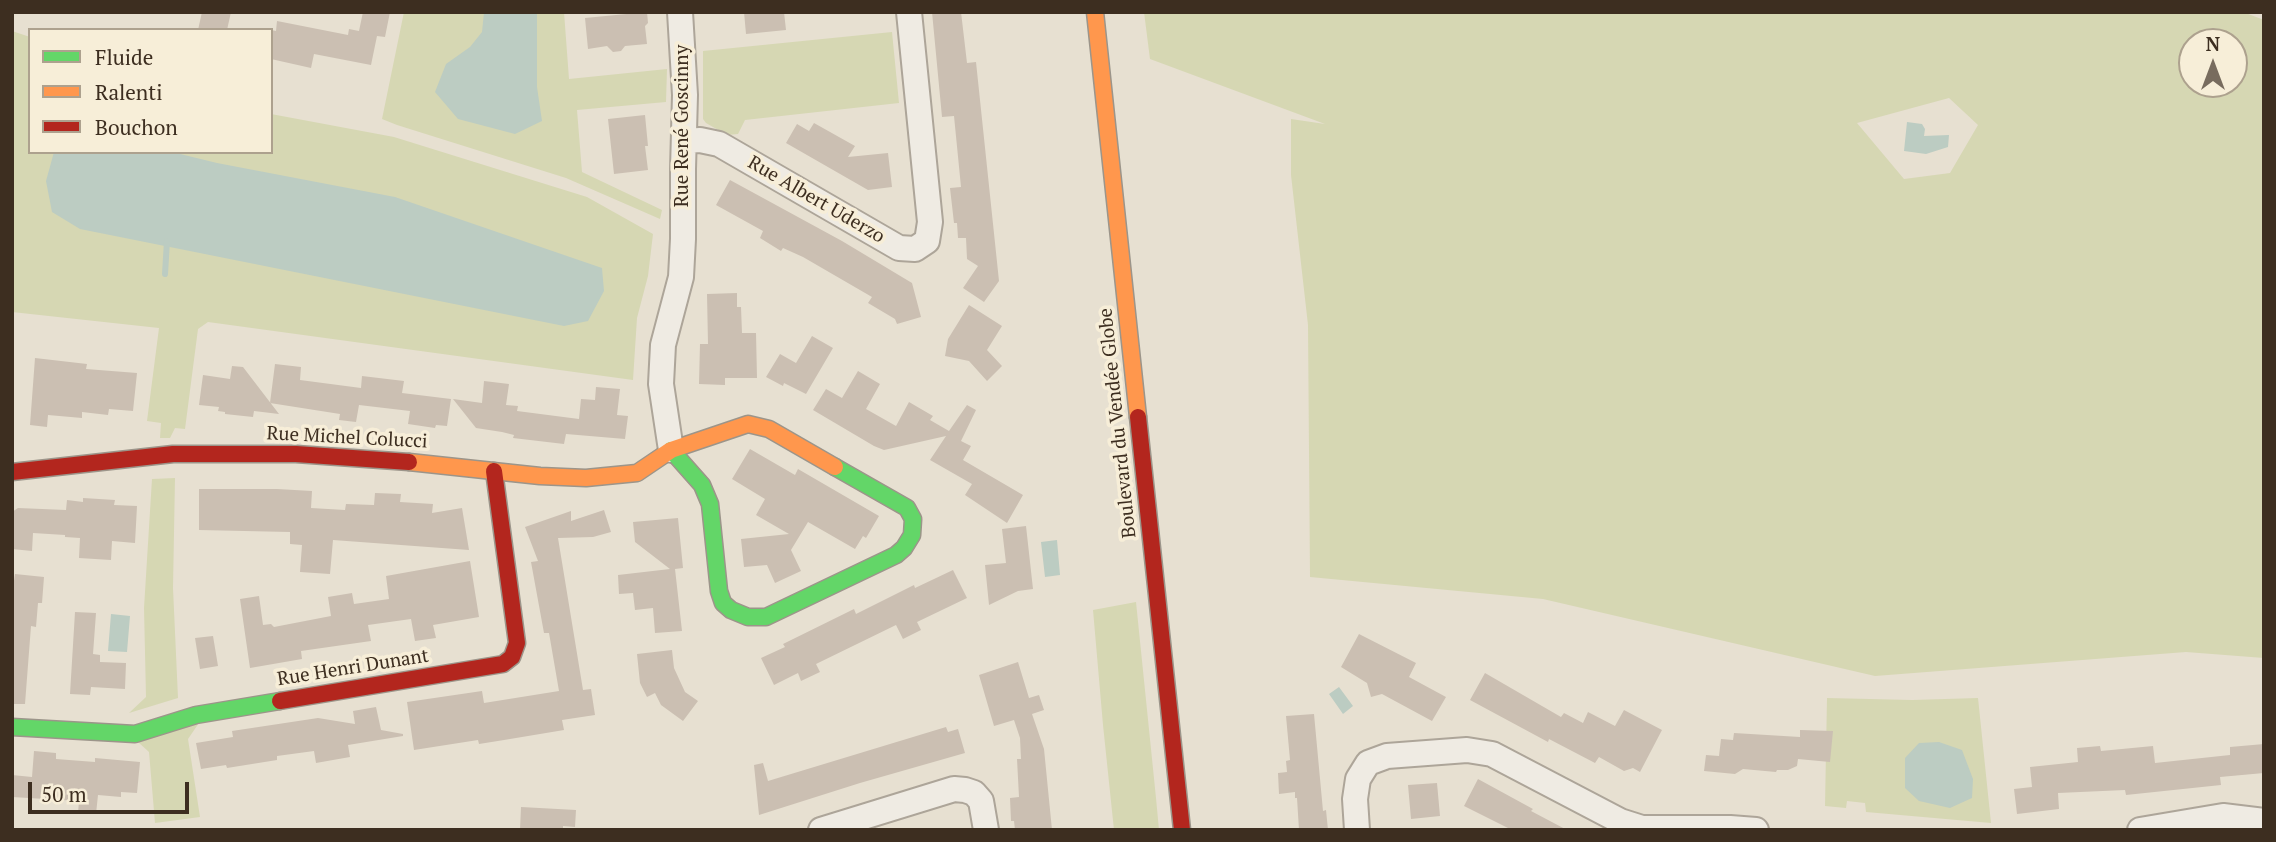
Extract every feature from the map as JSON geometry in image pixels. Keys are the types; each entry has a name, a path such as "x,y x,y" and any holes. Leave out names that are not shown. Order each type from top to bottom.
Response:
{"street":[{"name":"Rue René Goscinny","path":"671,450 661,384 663,345 681,277 683,239 685,64 680,12"},
{"name":"Rue Albert Uderzo","path":"685,141 700,140 719,144 900,248 915,249 927,241 930,222 909,12"},
{"name":"Boulevard du Vendée Globe","path":"1095,12 1182,830"},
{"name":"Rue Michel Colucci","path":"12,472 173,454 282,454 386,459 586,478 637,473 671,450 748,424 769,429 907,508 913,519 912,536 896,555 766,617 748,617 731,610 723,603 719,591 710,504 702,485 671,450"},
{"name":"Rue Henri Dunant","path":"12,727 135,734 196,715 503,664 512,657 517,643 494,471"},
{"path":"1357,830 1355,799 1358,779 1368,763 1387,756 1467,750 1492,754 1599,821 1620,821 1642,828 1753,830"},
{"path":"821,830 954,789 974,793 981,801 986,830"},
{"path":"2140,830 2223,816 2264,821"}],"green space":[{"path":"404,12 564,12 569,79 667,69 666,102 577,110 582,172 662,210 660,219 566,178 382,119"},
{"path":"1144,12 2243,12 2264,20 2264,658 2186,652 1875,676 1543,599 1310,577 1308,325 1291,175 1291,119 1325,124 1150,59","holes":["1949,98 1978,125 1950,173 1904,179 1857,123"]},
{"path":"12,31 28,36 28,154 273,154 273,114 394,137 587,197 653,234 648,276 637,318 633,380 208,322 198,329 185,429 175,428 170,438 160,438 161,423 147,421 159,328 12,312"},
{"path":"892,32 899,103 745,120 738,134 727,135 703,119 703,51"},
{"path":"175,478 173,588 178,698 129,713 146,697 144,608 152,479"},
{"path":"1136,602 1159,830 1114,830 1103,725 1093,610"},
{"path":"1827,698 1978,698 1991,823 1866,812 1865,803 1847,801 1846,808 1825,806"},
{"path":"201,720 188,739 200,817 155,823 149,752 138,742"}],"shaded area":[{"path":"484,12 537,12 537,87 542,121 515,134 458,119 435,92 446,64 470,47 482,32"},
{"path":"1907,122 1922,124 1925,129 1924,136 1949,135 1948,147 1926,154 1904,151"},
{"path":"53,154 180,154 395,197 602,268 604,291 588,321 564,326 80,229 52,212 46,181"},
{"path":"1057,540 1060,575 1045,577 1041,542"},
{"path":"111,614 130,616 127,652 108,651"},
{"path":"1339,687 1353,706 1343,714 1329,694"},
{"path":"1939,742 1962,750 1973,779 1972,798 1950,808 1919,801 1905,788 1905,758 1919,743"}],"building":[{"path":"202,12 231,12 227,28 198,28"},
{"path":"363,12 390,12 385,37 377,36 371,65 314,54 311,68 273,59 273,30 276,31 277,21 348,35 349,29 359,31"},
{"path":"647,12 647,44 625,46 621,51 613,52 607,46 588,49 585,18"},
{"path":"744,12 784,12 786,30 746,34"},
{"path":"932,12 961,12 967,63 976,62 999,281 984,302 963,288 978,266 967,259 966,238 958,238 957,223 954,223 950,188 961,187 954,116 942,117"},
{"path":"645,115 648,170 614,174 608,119"},
{"path":"814,123 855,146 848,157 888,153 892,187 868,190 786,143 797,124 809,131"},
{"path":"730,180 912,283 921,317 897,324 895,319 868,303 872,297 803,257 783,248 781,251 760,238 763,231 716,205"},
{"path":"737,293 737,307 741,307 742,333 756,333 757,378 725,378 725,385 699,384 700,344 708,344 707,294"},
{"path":"969,305 1002,326 987,350 1002,366 987,381 969,361 945,356 948,339"},
{"path":"812,336 833,348 806,394 766,377 780,354 796,363"},
{"path":"35,358 87,364 86,369 137,373 133,411 109,409 108,415 82,412 82,418 48,415 47,427 30,425"},
{"path":"275,364 301,367 300,380 361,388 362,376 404,381 402,393 451,399 447,426 436,425 435,428 408,424 410,411 359,405 356,422 339,420 340,414 270,403"},
{"path":"232,366 243,367 279,414 254,411 253,417 225,414 218,411 219,407 199,405 203,375 230,379"},
{"path":"858,371 880,384 866,409 896,426 909,402 933,416 930,420 949,431 967,405 976,410 961,441 971,446 963,460 1023,495 1007,523 965,495 972,484 930,460 946,436 884,450 813,410 826,389 842,398"},
{"path":"484,381 509,384 506,405 518,406 517,411 579,419 581,399 595,400 596,387 620,389 617,415 628,416 625,439 566,434 564,444 513,438 514,435 476,428 453,399 482,403"},
{"path":"750,449 795,475 798,469 879,516 866,538 863,536 855,549 808,522 791,550 801,571 775,583 767,565 744,567 741,539 789,534 756,515 765,499 732,479"},
{"path":"199,489 312,491 311,508 345,510 346,504 374,505 375,493 401,494 400,502 433,504 432,513 462,508 469,550 333,540 330,574 300,572 302,545 290,544 290,532 199,530"},
{"path":"83,498 115,500 114,505 137,506 135,543 112,541 111,560 79,558 80,538 65,535 33,533 32,551 12,549 12,512 18,508 66,510 67,500 83,502"},
{"path":"604,510 611,532 593,537 558,538 583,690 591,689 595,715 562,720 564,730 479,744 478,740 414,750 407,702 482,691 484,703 559,691 549,633 544,633 531,562 538,561 525,527 571,511 571,521"},
{"path":"678,518 683,568 675,569 682,631 655,633 653,608 635,610 633,593 619,594 618,575 670,569 635,542 633,522"},
{"path":"1026,526 1033,589 1018,591 989,605 985,565 1006,563 1002,529"},
{"path":"470,561 479,617 433,625 436,638 415,641 411,619 368,625 371,641 301,651 302,659 250,668 240,599 259,596 263,625 271,624 274,627 331,616 328,597 352,593 354,604 389,599 386,576"},
{"path":"953,570 967,598 917,622 921,630 903,639 896,625 816,664 820,672 801,681 798,673 774,685 761,658 785,647 783,644 854,609 856,614 914,585 915,588"},
{"path":"15,574 44,577 42,603 38,603 36,627 31,626 25,704 12,704 12,594"},
{"path":"75,612 96,613 93,654 100,655 100,662 126,663 125,689 91,687 90,695 70,694"},
{"path":"1359,634 1416,663 1409,677 1446,697 1432,721 1382,694 1371,697 1367,683 1341,667"},
{"path":"213,636 218,666 200,669 195,638"},
{"path":"672,650 674,668 685,692 698,701 683,721 661,705 655,693 647,697 640,683 637,654"},
{"path":"1018,662 1029,698 1039,695 1044,710 1032,714 1044,749 1052,830 1015,830 1014,821 1011,821 1010,798 1019,797 1017,759 1021,759 1020,738 1014,720 994,726 979,675"},
{"path":"1485,673 1561,717 1564,713 1583,723 1588,712 1615,726 1624,710 1662,730 1640,772 1633,768 1624,771 1599,757 1595,763 1549,739 1548,742 1470,700"},
{"path":"376,707 381,730 403,736 348,745 350,757 316,763 314,751 277,756 277,760 227,768 226,765 201,769 196,743 233,737 232,731 318,718 355,724 353,711"},
{"path":"1314,714 1323,811 1326,810 1328,830 1299,830 1295,792 1279,794 1278,773 1287,772 1286,761 1290,760 1286,716"},
{"path":"946,727 948,732 958,729 965,753 759,815 754,765 763,763 768,781"},
{"path":"1800,730 1833,731 1830,762 1798,759 1797,766 1776,772 1743,769 1735,774 1704,771 1706,755 1719,756 1721,739 1733,740 1734,733 1800,737"},
{"path":"2264,744 2264,773 2220,777 2221,785 2126,795 2125,790 2058,793 2059,809 2017,814 2014,789 2032,787 2030,767 2078,762 2077,748 2100,746 2101,751 2153,746 2155,763 2230,755 2230,747"},
{"path":"34,751 56,753 56,759 95,762 95,758 140,762 137,793 121,792 121,797 98,795 96,814 78,813 79,801 12,797 12,775 32,777"},
{"path":"1478,779 1567,830 1512,830 1464,806"},
{"path":"1437,783 1440,816 1411,819 1408,785"},
{"path":"521,807 576,810 575,827 563,826 563,830 520,830"}],"waterway":[{"path":"165,274 167,241"}],"traffic: fast":[{"path":"671,450 702,485 710,504 719,591 723,603 731,610 748,617 766,617 896,555 912,535 913,519 907,508 835,467"},
{"path":"12,727 135,734 196,715 280,701"}],"traffic: slow":[{"path":"1095,12 1138,417"},
{"path":"409,462 540,476 586,478 637,473 671,450 748,424 769,429 835,467"}],"traffic: jam":[{"path":"1138,417 1182,830"},
{"path":"12,472 173,454 296,454 409,462"},
{"path":"280,701 503,664 512,657 517,643 494,471"}]}
